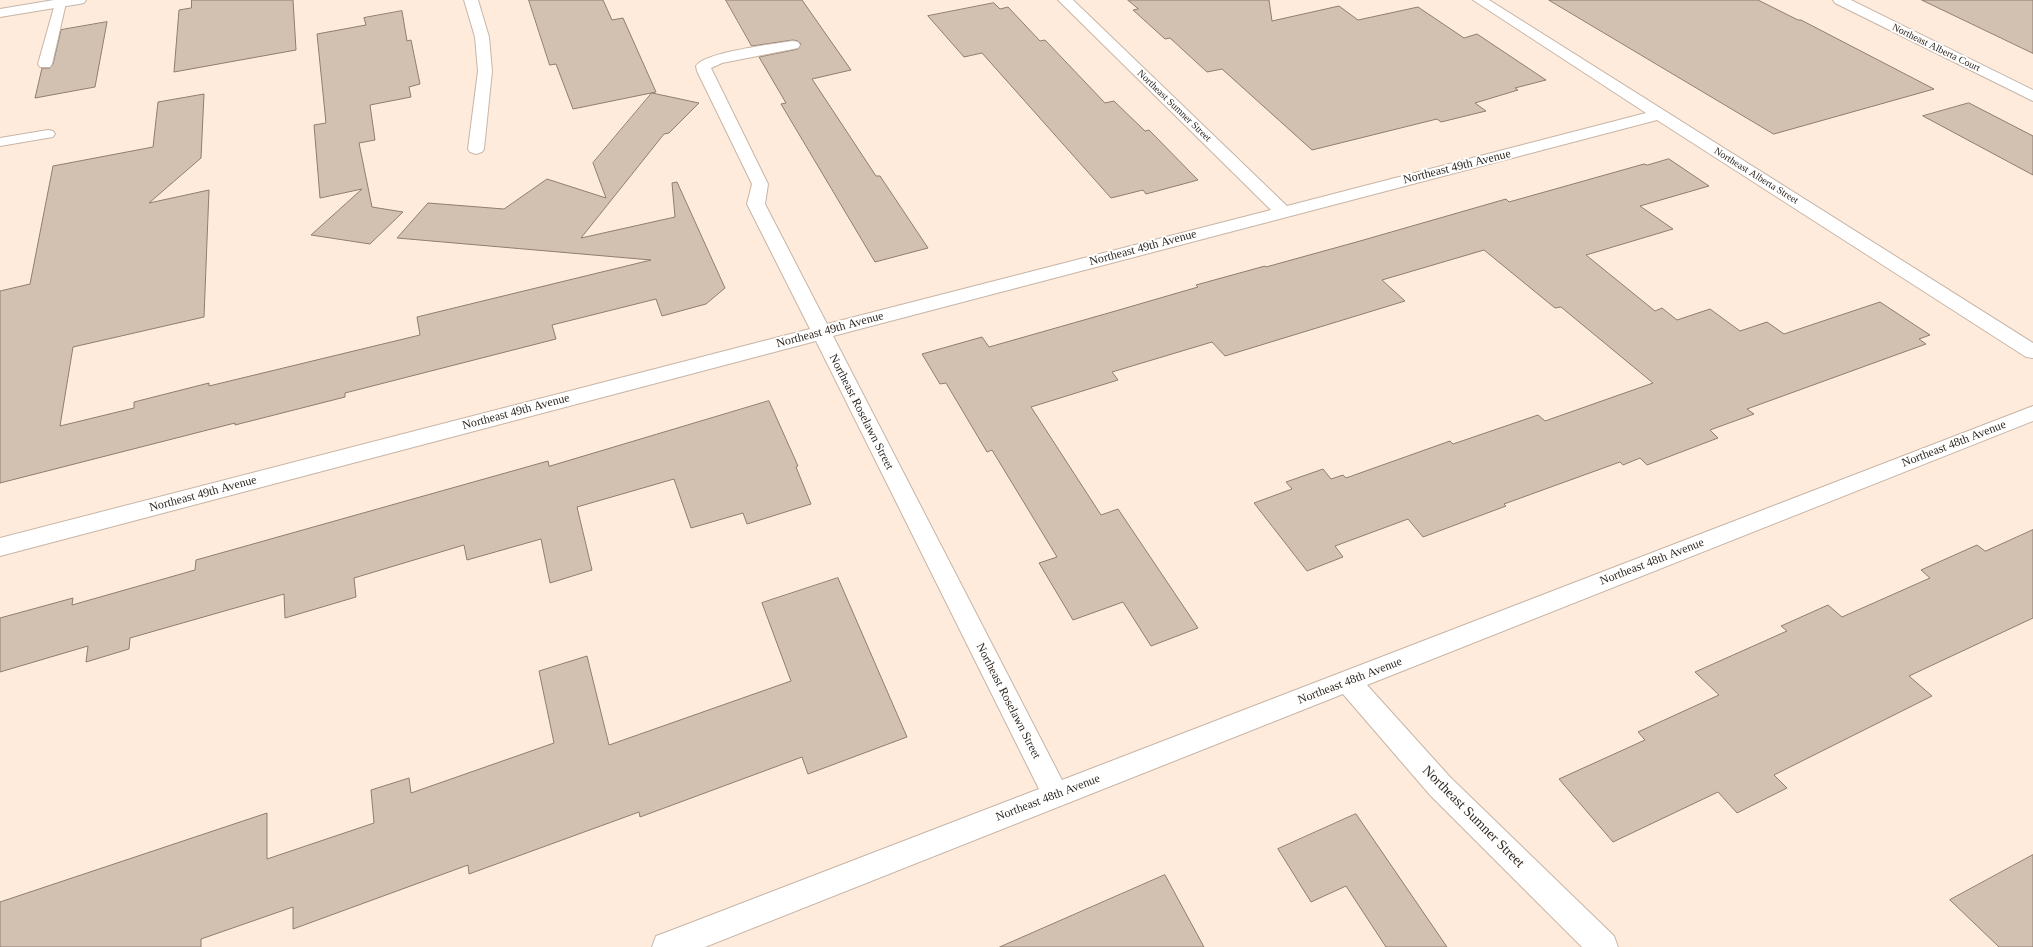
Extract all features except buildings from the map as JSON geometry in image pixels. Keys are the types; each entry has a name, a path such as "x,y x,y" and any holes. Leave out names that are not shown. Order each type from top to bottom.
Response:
{"street":[{"path":"0,13 79,0"},
{"path":"471,0 482,38 485,71 476,149"},
{"name":"Northeast Sumner Street","path":"1065,0 1282,211"},
{"name":"Northeast Alberta Street","path":"1480,0 2033,352"},
{"name":"Northeast Alberta Court","path":"1840,0 2033,96"},
{"name":"Northeast Roselawn Street","path":"793,45 718,59 703,66 704,71 760,184 756,204 1056,795"},
{"name":"Northeast 49th Avenue","path":"0,547 1282,211 1660,114"},
{"name":"Northeast 48th Avenue","path":"667,947 2033,413"},
{"name":"Northeast Sumner Street","path":"1348,682 1440,786 1603,947"}],"lane":[{"path":"45,64 60,3"},
{"path":"0,142 48,134"}]}
